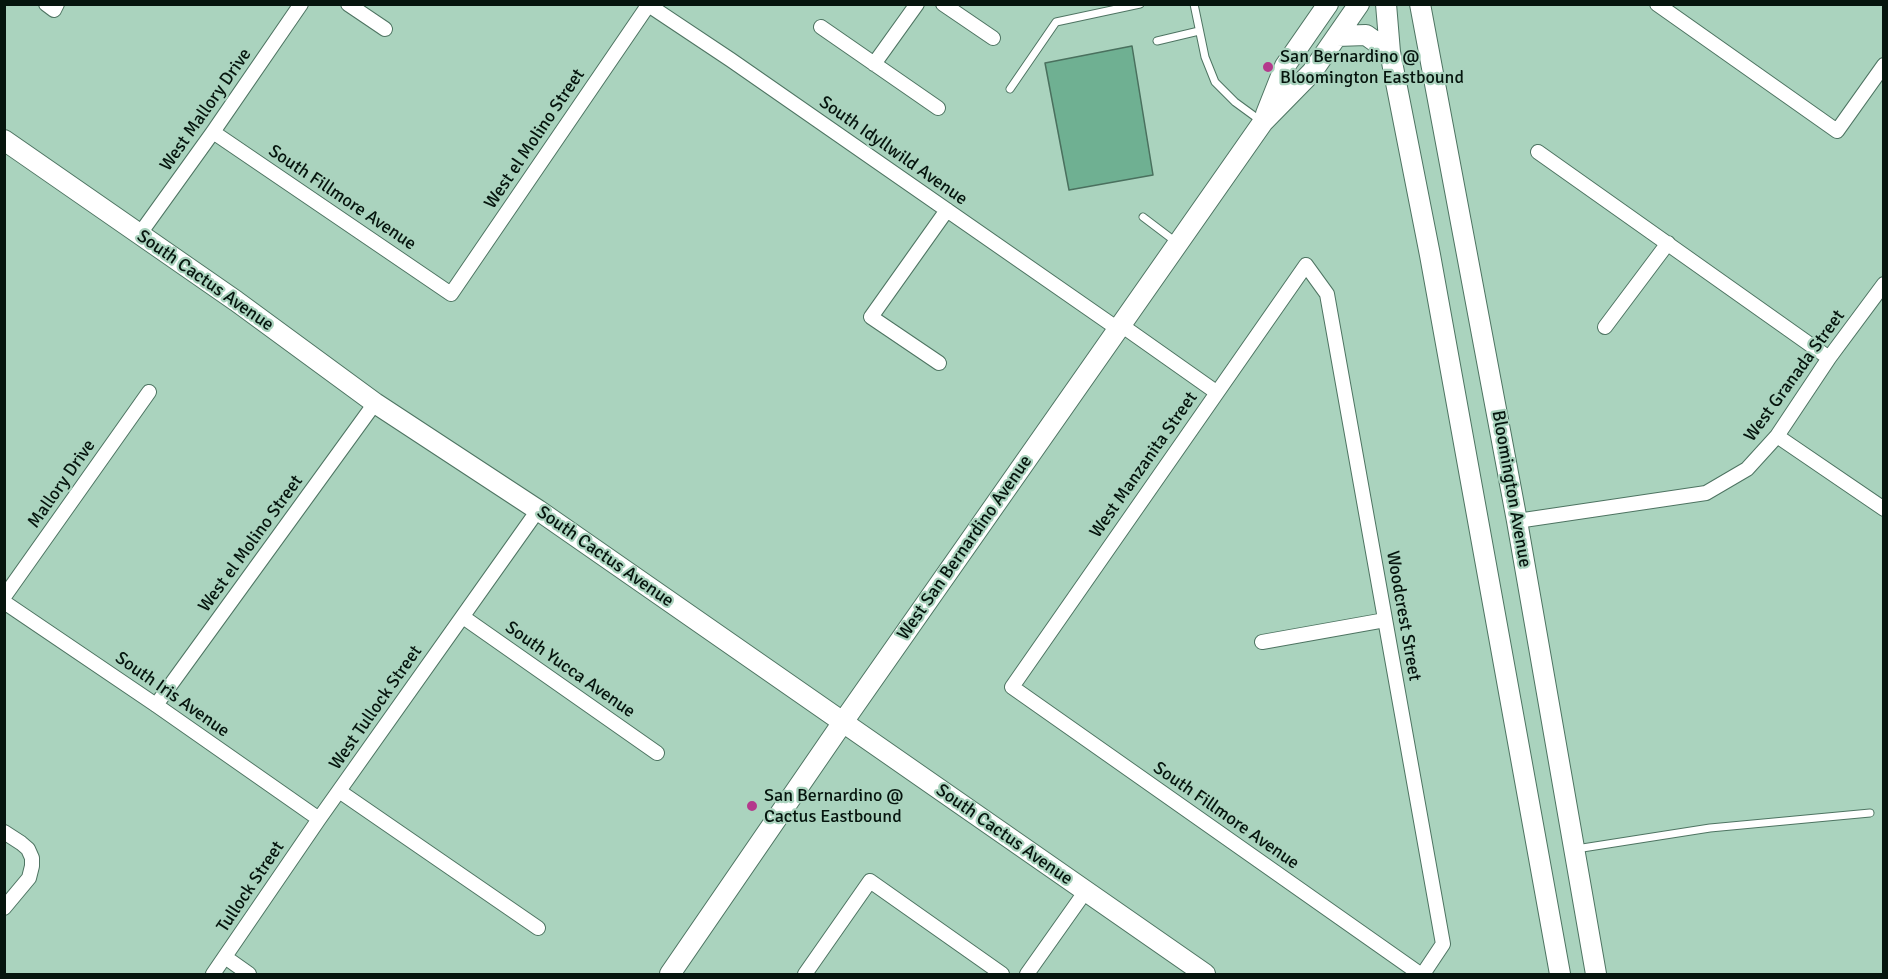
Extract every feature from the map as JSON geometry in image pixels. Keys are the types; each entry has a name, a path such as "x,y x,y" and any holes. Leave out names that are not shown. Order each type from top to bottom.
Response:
{"main road":[{"name":"West San Bernardino Avenue","path":"1263,122 1285,66 1328,4"},
{"name":"West San Bernardino Avenue","path":"670,975 843,722 1263,122 1312,72 1359,4"},
{"name":"Bloomington Avenue","path":"1386,4 1390,52 1430,255 1560,975"},
{"name":"Bloomington Avenue","path":"1420,4 1517,521 1596,975"},
{"path":"1337,36 1366,35 1390,52"},
{"name":"South Cactus Avenue","path":"4,140 236,301 375,403 538,510 1205,975"}],"street":[{"name":"West Mallory Drive","path":"139,235 301,4"},
{"path":"348,4 385,29"},
{"path":"874,64 917,4"},
{"path":"943,4 993,38"},
{"path":"1656,4 1837,131 1884,65"},
{"name":"South Idyllwild Avenue","path":"648,5 1216,392"},
{"name":"West el Molino Street","path":"451,294 648,5"},
{"path":"821,27 938,108"},
{"name":"South Fillmore Avenue","path":"213,132 451,294"},
{"path":"1538,152 1829,358"},
{"path":"939,363 871,317 947,210"},
{"path":"1605,327 1668,243"},
{"name":"West Manzanita Street","path":"1012,687 1306,265"},
{"name":"Woodcrest Street","path":"1306,265 1327,294 1443,944 1422,975"},
{"name":"West Granada Street","path":"1517,521 1706,493 1747,469 1777,436 1829,358 1884,284"},
{"name":"Mallory Drive","path":"4,597 149,392"},
{"name":"West el Molino Street","path":"156,705 375,403"},
{"path":"1777,436 1884,509"},
{"path":"463,617 538,510"},
{"name":"South Iris Avenue","path":"4,602 319,819"},
{"name":"South Yucca Avenue","path":"463,617 657,753"},
{"name":"West Tullock Street","path":"319,819 463,617"},
{"path":"1262,642 1385,620"},
{"name":"South Fillmore Avenue","path":"1012,687 1422,975"},
{"path":"339,791 538,928"},
{"name":"Tullock Street","path":"213,975 319,819"},
{"path":"4,832 28,849 32,858 29,878 4,908"},
{"path":"805,975 870,881 1002,975"},
{"path":"1027,975 1085,892"},
{"path":"225,957 249,975"}],"lane":[{"path":"1010,89 1056,22 1140,4"},
{"path":"1194,4 1205,57 1215,82 1235,102 1263,122"},
{"path":"1157,41 1199,31"},
{"path":"1143,217 1179,243"},
{"path":"1574,849 1710,828 1870,813"}],"building":[{"path":"1132,46 1153,175 1069,190 1045,63"}],"place":[{"name":"San Bernardino @ Bloomington Eastbound","path":"1268,67"},
{"name":"San Bernardino @ Cactus Eastbound","path":"752,806"}]}
